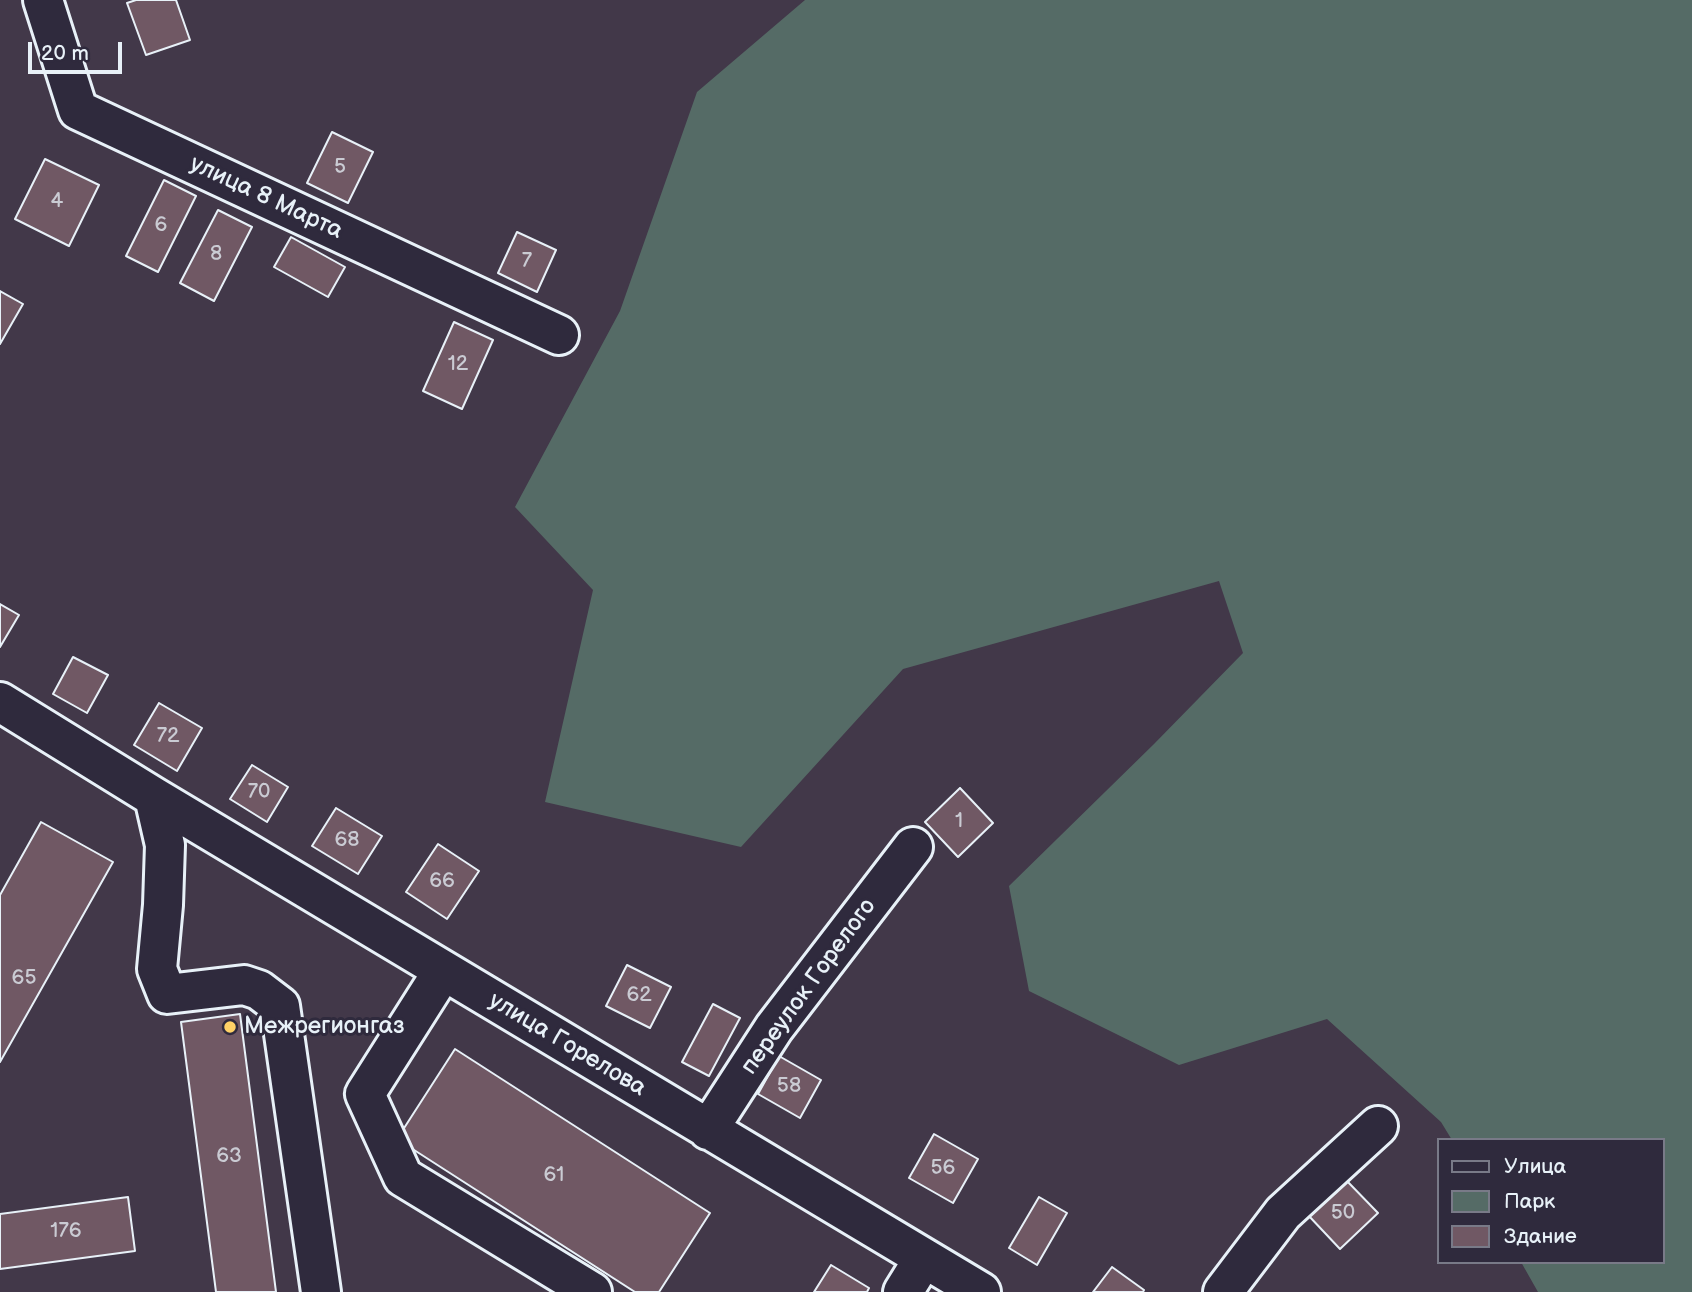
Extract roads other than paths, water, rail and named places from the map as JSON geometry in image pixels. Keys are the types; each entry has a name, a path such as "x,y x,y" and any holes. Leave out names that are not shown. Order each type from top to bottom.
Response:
{"street":[{"name":"улица 8 Марта","path":"43,0 78,110 559,335"},
{"name":"улица Горелова","path":"0,702 443,971 981,1292"},
{"path":"154,797 165,845 157,969 167,994 244,985 259,990 280,1006 321,1292"},
{"name":"переулок Горелого","path":"708,1130 774,1028 913,847"},
{"path":"443,971 365,1094 403,1177 592,1292"},
{"path":"1223,1292 1283,1213 1378,1126"},
{"path":"903,1292 924,1258"}],"place":[{"name":"Межрегионгаз","path":"230,1027"}]}
